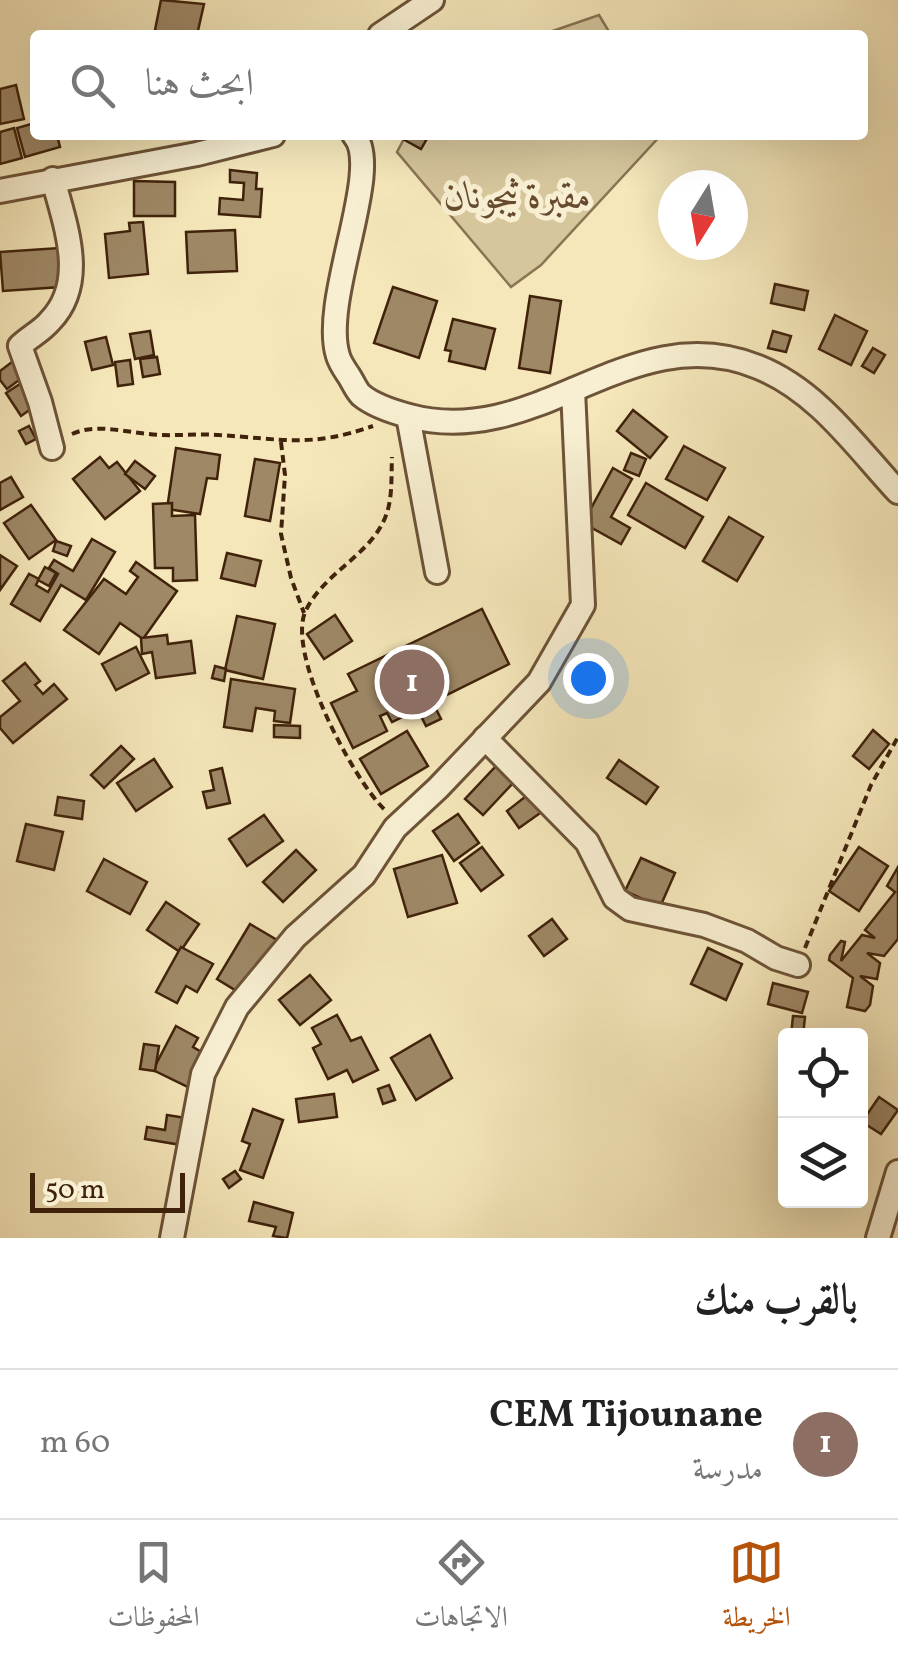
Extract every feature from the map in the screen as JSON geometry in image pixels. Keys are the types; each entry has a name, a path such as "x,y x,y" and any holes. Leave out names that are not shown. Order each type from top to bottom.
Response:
{"street":[{"path":"387,30 432,0"},
{"path":"0,191 253,140"},
{"path":"359,140 364,159 334,326 338,358 360,394 401,414 429,422 510,416 659,356 698,353 758,367 825,410 898,492"},
{"path":"52,448 20,346 48,324 69,290 73,268 53,180"},
{"path":"172,1238 197,1099 213,1050 238,1007 294,937 364,875 395,828 538,682 583,605 573,390"},
{"path":"401,414 437,572"},
{"path":"486,738 587,842 615,898 630,909 704,925 798,965"},
{"path":"878,1238 898,1172"}],"path":[{"path":"52,448 76,432 96,428 300,443 338,438 401,414"},
{"path":"304,613 327,578 369,543 384,520 401,414"},
{"path":"281,441 285,475 281,534 304,613 302,644 313,686 366,792 386,811 395,828"},
{"path":"798,965 871,785 898,737"}],"green space":[{"path":"599,15 608,30 556,30"},
{"name":"مقبرة ثيجونان","path":"403,140 656,140 541,265 511,287 397,152"}],"building":[{"path":"161,0 204,4 198,30 155,30"},
{"path":"16,85 24,119 0,124 0,89"},
{"path":"30,124 30,140 58,140 60,147 25,157 17,128"},
{"path":"14,128 22,158 0,164 0,132"},
{"path":"405,140 426,140 421,149"},
{"path":"230,170 257,173 256,189 262,189 260,217 219,214 220,198 243,200 244,183 230,182"},
{"path":"134,181 175,182 175,216 134,216"},
{"path":"143,222 148,274 109,278 105,234 130,231 129,223"},
{"path":"235,230 237,271 188,273 186,232"},
{"path":"59,248 61,287 3,291 0,252"},
{"path":"775,284 808,291 804,310 771,303"},
{"path":"393,287 437,301 419,358 374,343"},
{"path":"530,296 561,301 550,373 519,368"},
{"path":"835,315 867,331 851,365 819,349"},
{"path":"453,319 495,329 485,369 449,361 451,351 445,350"},
{"path":"150,331 154,355 135,359 130,334"},
{"path":"773,331 791,336 786,352 768,348"},
{"path":"106,337 113,365 92,370 85,342"},
{"path":"873,348 885,355 874,373 862,366"},
{"path":"157,357 160,374 143,377 140,359"},
{"path":"130,360 133,384 118,386 115,362"},
{"path":"12,362 23,377 7,389 0,380 0,371"},
{"path":"23,382 38,404 21,416 6,393"},
{"path":"633,410 667,437 650,458 617,431"},
{"path":"29,426 36,439 26,444 19,431"},
{"path":"684,446 725,468 707,500 666,479"},
{"path":"176,448 220,455 217,479 207,478 200,514 167,509"},
{"path":"631,453 646,459 639,476 624,470"},
{"path":"100,457 109,468 117,462 140,491 105,519 73,479"},
{"path":"255,459 280,463 270,521 245,516"},
{"path":"135,461 155,476 145,489 125,474"},
{"path":"613,468 632,479 611,517 630,528 621,544 583,523"},
{"path":"11,477 23,497 0,510 0,483"},
{"path":"646,483 703,517 685,548 628,515"},
{"path":"172,503 172,516 195,515 197,580 173,581 173,568 155,568 153,504"},
{"path":"31,505 56,540 29,559 4,523"},
{"path":"729,517 763,537 737,581 703,561"},
{"path":"92,539 115,552 86,600 61,585 40,621 11,604 29,574 39,579 36,585 48,592 58,574 49,568 54,560 73,571"},
{"path":"56,541 71,546 67,556 53,551"},
{"path":"227,553 261,561 255,586 221,578"},
{"path":"0,555 17,566 0,590"},
{"path":"136,562 177,591 143,639 120,623 99,654 64,630 104,579 126,594 138,577 130,571"},
{"path":"45,567 56,573 49,586 38,580"},
{"path":"482,609 509,664 392,722 387,713 380,716 387,731 353,748 331,703 357,691 348,674"},
{"path":"335,615 352,641 324,659 307,634"},
{"path":"237,616 275,624 263,679 225,670"},
{"path":"167,635 168,644 191,641 195,673 156,678 152,652 142,654 141,638"},
{"path":"136,647 149,673 116,690 102,664"},
{"path":"25,663 40,681 35,685 43,694 54,684 67,699 13,743 0,728 0,717 20,701 3,681"},
{"path":"215,666 226,669 224,681 212,678"},
{"path":"231,679 295,689 290,723 274,721 275,711 256,708 252,731 224,727"},
{"path":"434,705 441,719 426,726 419,712"},
{"path":"274,725 300,726 300,738 274,737"},
{"path":"873,730 889,744 869,769 853,756"},
{"path":"407,731 428,766 381,794 360,759"},
{"path":"121,746 134,759 104,788 91,775"},
{"path":"154,759 172,787 136,811 117,783"},
{"path":"619,760 658,787 646,804 607,778"},
{"path":"496,766 514,782 483,815 465,799"},
{"path":"222,768 230,803 207,808 203,792 214,790 210,771"},
{"path":"530,793 543,811 519,828 507,811"},
{"path":"58,797 84,801 82,819 55,815"},
{"path":"458,814 479,843 454,861 433,831"},
{"path":"264,815 283,841 247,866 229,839"},
{"path":"26,824 63,832 54,870 17,861"},
{"path":"482,847 503,875 481,891 460,863"},
{"path":"859,847 888,866 859,911 829,891"},
{"path":"296,850 316,870 283,902 263,882"},
{"path":"442,855 457,903 408,917 394,869"},
{"path":"641,858 675,873 660,907 625,891"},
{"path":"104,859 147,882 130,914 87,891"},
{"path":"898,867 898,939 884,956 867,953 880,963 877,979 860,976 873,986 870,1005 865,1011 847,1007 853,978 829,960 830,955 841,941 845,942 841,961 862,935 875,938 865,930 895,892 887,886"},
{"path":"166,902 199,924 180,952 147,930"},
{"path":"552,919 567,939 544,956 529,936"},
{"path":"250,924 277,940 243,995 217,979"},
{"path":"181,947 213,964 197,992 186,986 177,1003 156,992"},
{"path":"708,948 742,964 726,1000 691,984"},
{"path":"310,975 331,1000 300,1025 279,1000"},
{"path":"773,983 808,992 802,1013 768,1004"},
{"path":"337,1015 351,1041 361,1037 378,1070 353,1082 347,1070 328,1079 313,1048 321,1044 312,1028"},
{"path":"793,1016 805,1017 804,1028 792,1028"},
{"path":"176,1026 198,1038 193,1047 205,1054 188,1087 153,1070"},
{"path":"430,1035 452,1078 416,1100 391,1058"},
{"path":"144,1044 159,1046 155,1071 140,1069"},
{"path":"389,1085 395,1100 383,1104 378,1089"},
{"path":"334,1094 337,1117 299,1122 296,1099"},
{"path":"879,1097 898,1110 881,1134 868,1126 868,1113"},
{"path":"253,1109 283,1120 263,1178 240,1170 250,1144 242,1141"},
{"path":"167,1115 186,1118 181,1145 145,1139 147,1127 165,1130"},
{"path":"235,1171 241,1179 229,1188 223,1179"},
{"path":"254,1202 293,1213 287,1238 273,1236 276,1227 249,1221"}],"place":[{"name":"CEM Tijounane","path":"412,682"}]}
